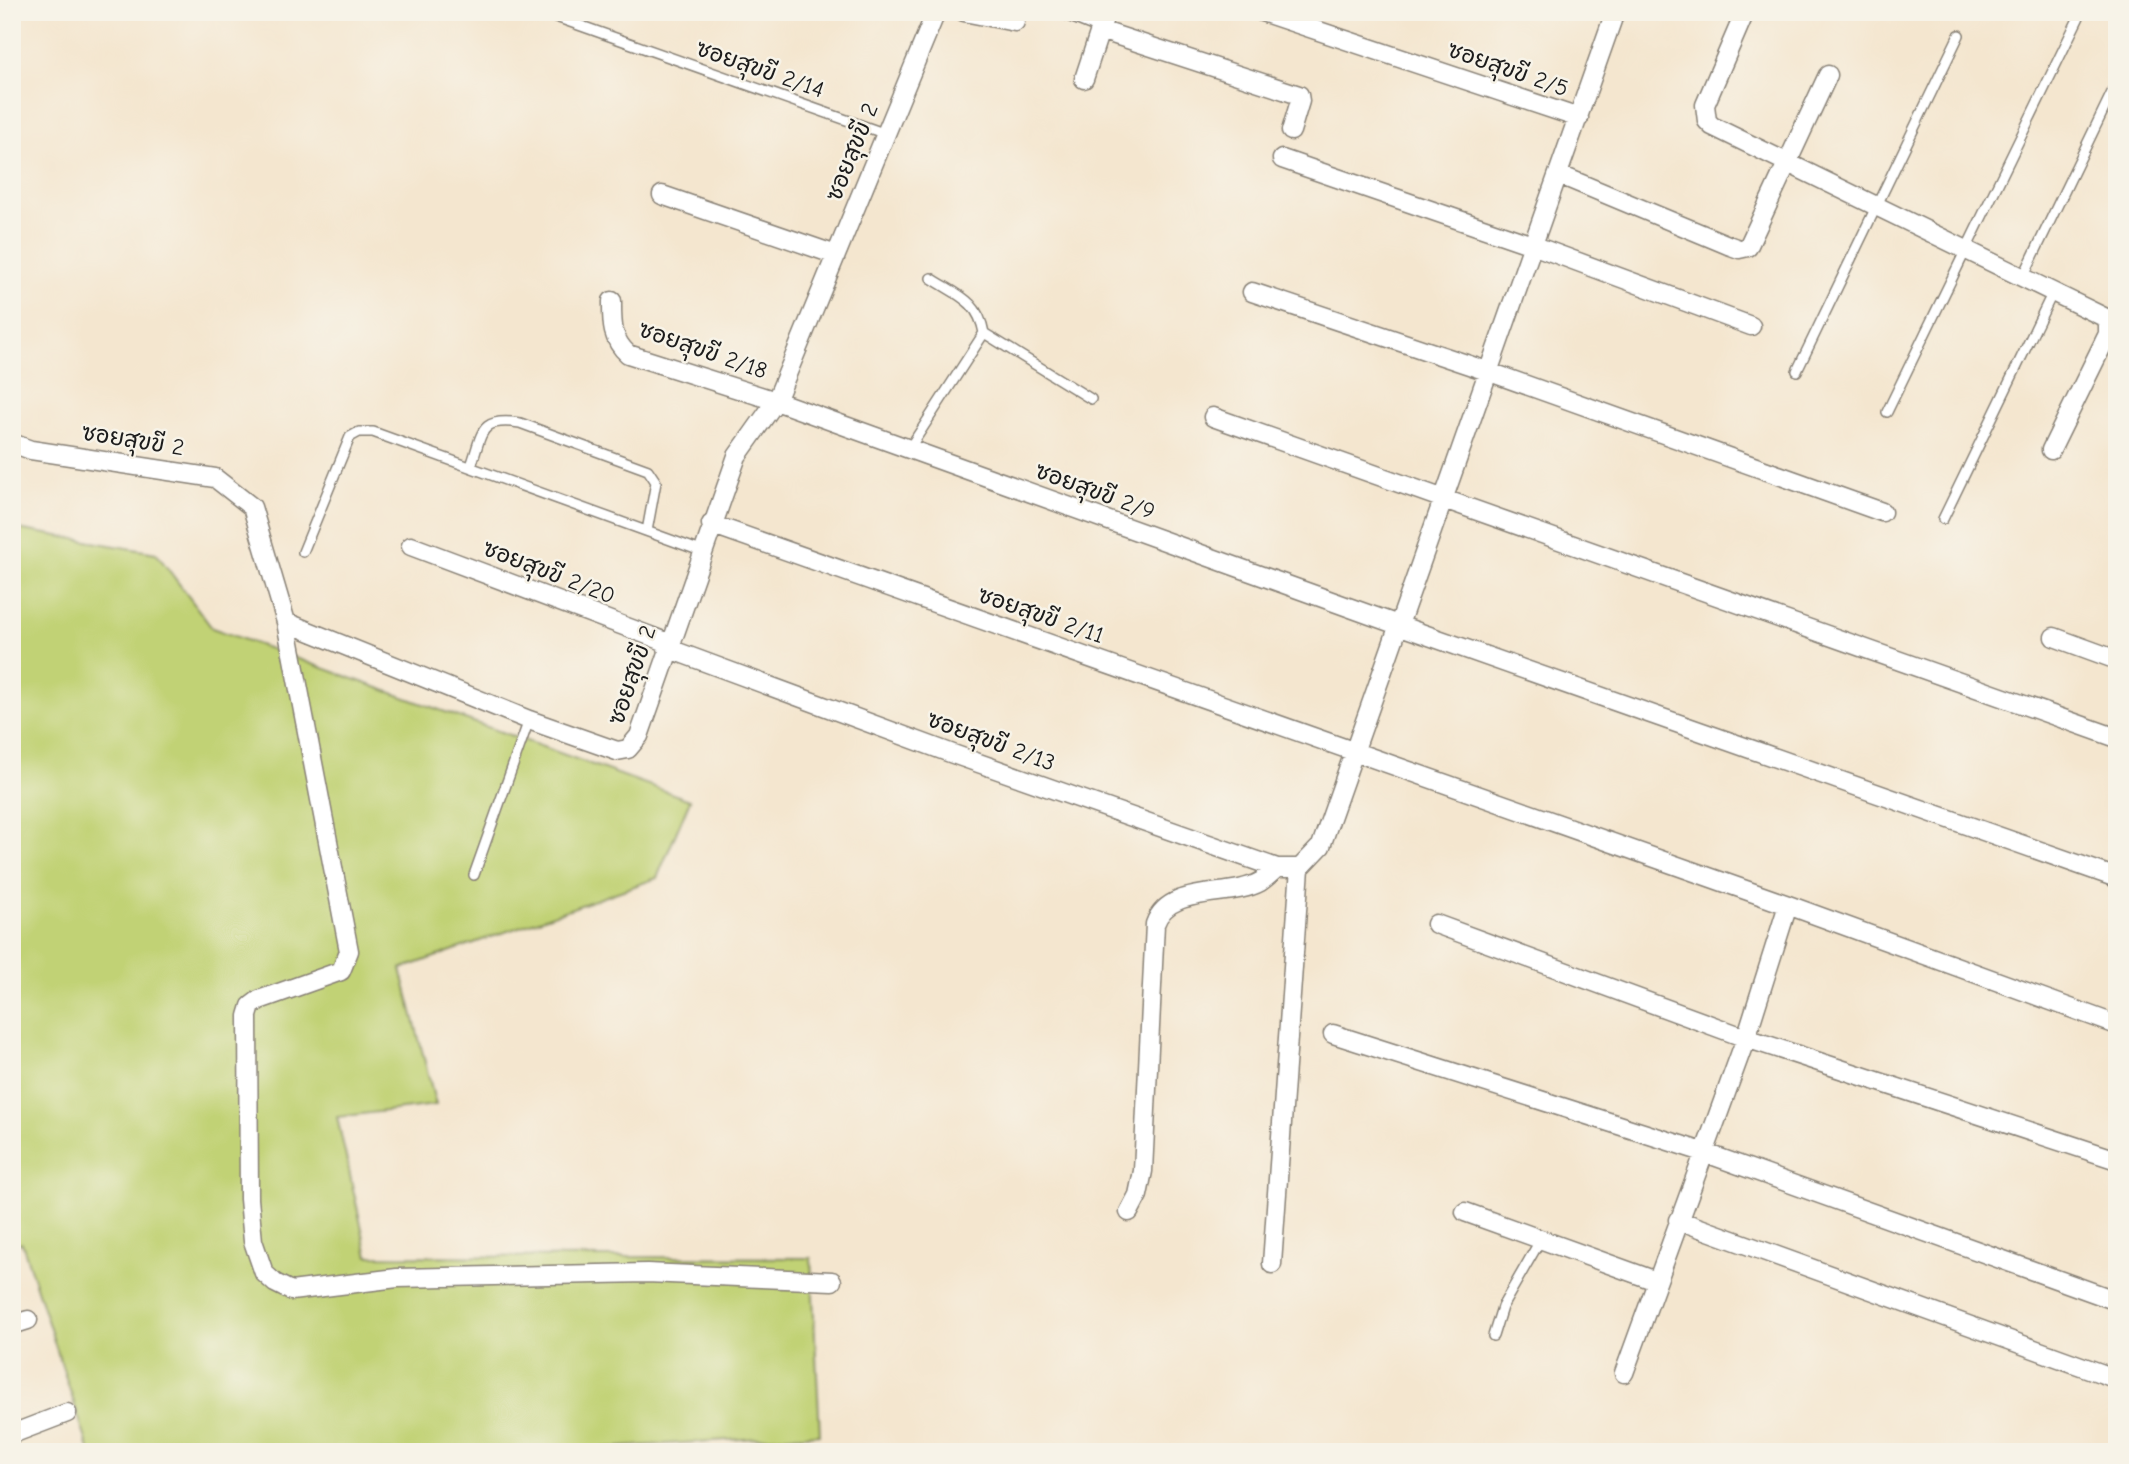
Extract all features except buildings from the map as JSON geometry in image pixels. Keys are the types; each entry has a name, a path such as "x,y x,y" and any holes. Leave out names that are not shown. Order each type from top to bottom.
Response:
{"street":[{"name":"ซอยสุขขี 2","path":"12,443 31,450 215,478 252,507 286,622 529,720 617,751 628,749 639,736 701,551 737,456 776,401 936,12"},
{"path":"964,12 1015,22"},
{"path":"1070,12 1299,95 1291,131"},
{"name":"ซอยสุขขี 2/5","path":"1262,12 1579,118"},
{"path":"1272,1264 1300,868 1321,846 1487,371 1535,246 1615,12"},
{"path":"1745,12 1705,105 1705,115 1712,126 2102,315 2110,325 2051,450"},
{"path":"1084,79 1103,22"},
{"path":"1560,175 1739,249 1748,247 1828,75"},
{"path":"1282,159 1535,246 1751,326"},
{"path":"662,195 836,255"},
{"path":"1252,292 1487,371 1882,512"},
{"name":"ซอยสุขขี 2/18","path":"612,301 613,334 619,346 628,354 776,401"},
{"name":"ซอยสุขขี 2/9","path":"776,401 908,451 2117,878"},
{"path":"1213,417 2117,738"},
{"name":"ซอยสุขขี 2/11","path":"711,524 1788,905 2117,1025"},
{"name":"ซอยสุขขี 2/20","path":"411,546 668,646"},
{"path":"286,622 349,951 341,971 259,1000 251,1006 248,1016 249,1199 253,1241 264,1273 275,1283 291,1291 397,1278 481,1275 647,1273 832,1281"},
{"path":"2053,637 2117,660"},
{"name":"ซอยสุขขี 2/13","path":"668,646 953,754 1277,867 1300,868"},
{"path":"1129,1212 1138,1195 1143,1171 1155,936 1160,912 1169,904 1189,898 1251,886 1262,881 1277,867"},
{"path":"1624,1373 1746,1038 1788,905"},
{"path":"1436,924 1746,1038 2117,1160"},
{"path":"1333,1034 1703,1152 2117,1301"},
{"path":"1465,1212 1656,1281"},
{"path":"1678,1220 2117,1379"},
{"path":"12,1434 67,1413"}],"lane":[{"name":"ซอยสุขขี 2/14","path":"542,12 886,134"},
{"path":"1887,412 2079,17"},
{"path":"1797,371 1874,205 1959,35"},
{"path":"2023,277 2117,82"},
{"path":"908,451 984,333 981,314 974,306 931,278"},
{"path":"1943,519 2053,292"},
{"path":"984,333 1091,399"},
{"path":"471,466 480,440 492,421 520,422 654,475 656,482 647,531"},
{"path":"303,552 350,437 359,432 373,432 471,466 701,551"},
{"path":"474,875 529,720"},
{"path":"1493,1336 1502,1307 1541,1239"}],"green space":[{"path":"12,528 156,553 212,628 690,800 657,878 401,969 436,1105 337,1117 368,1256 811,1258 820,1434 541,1452 90,1452 22,1243 12,1244"}]}
